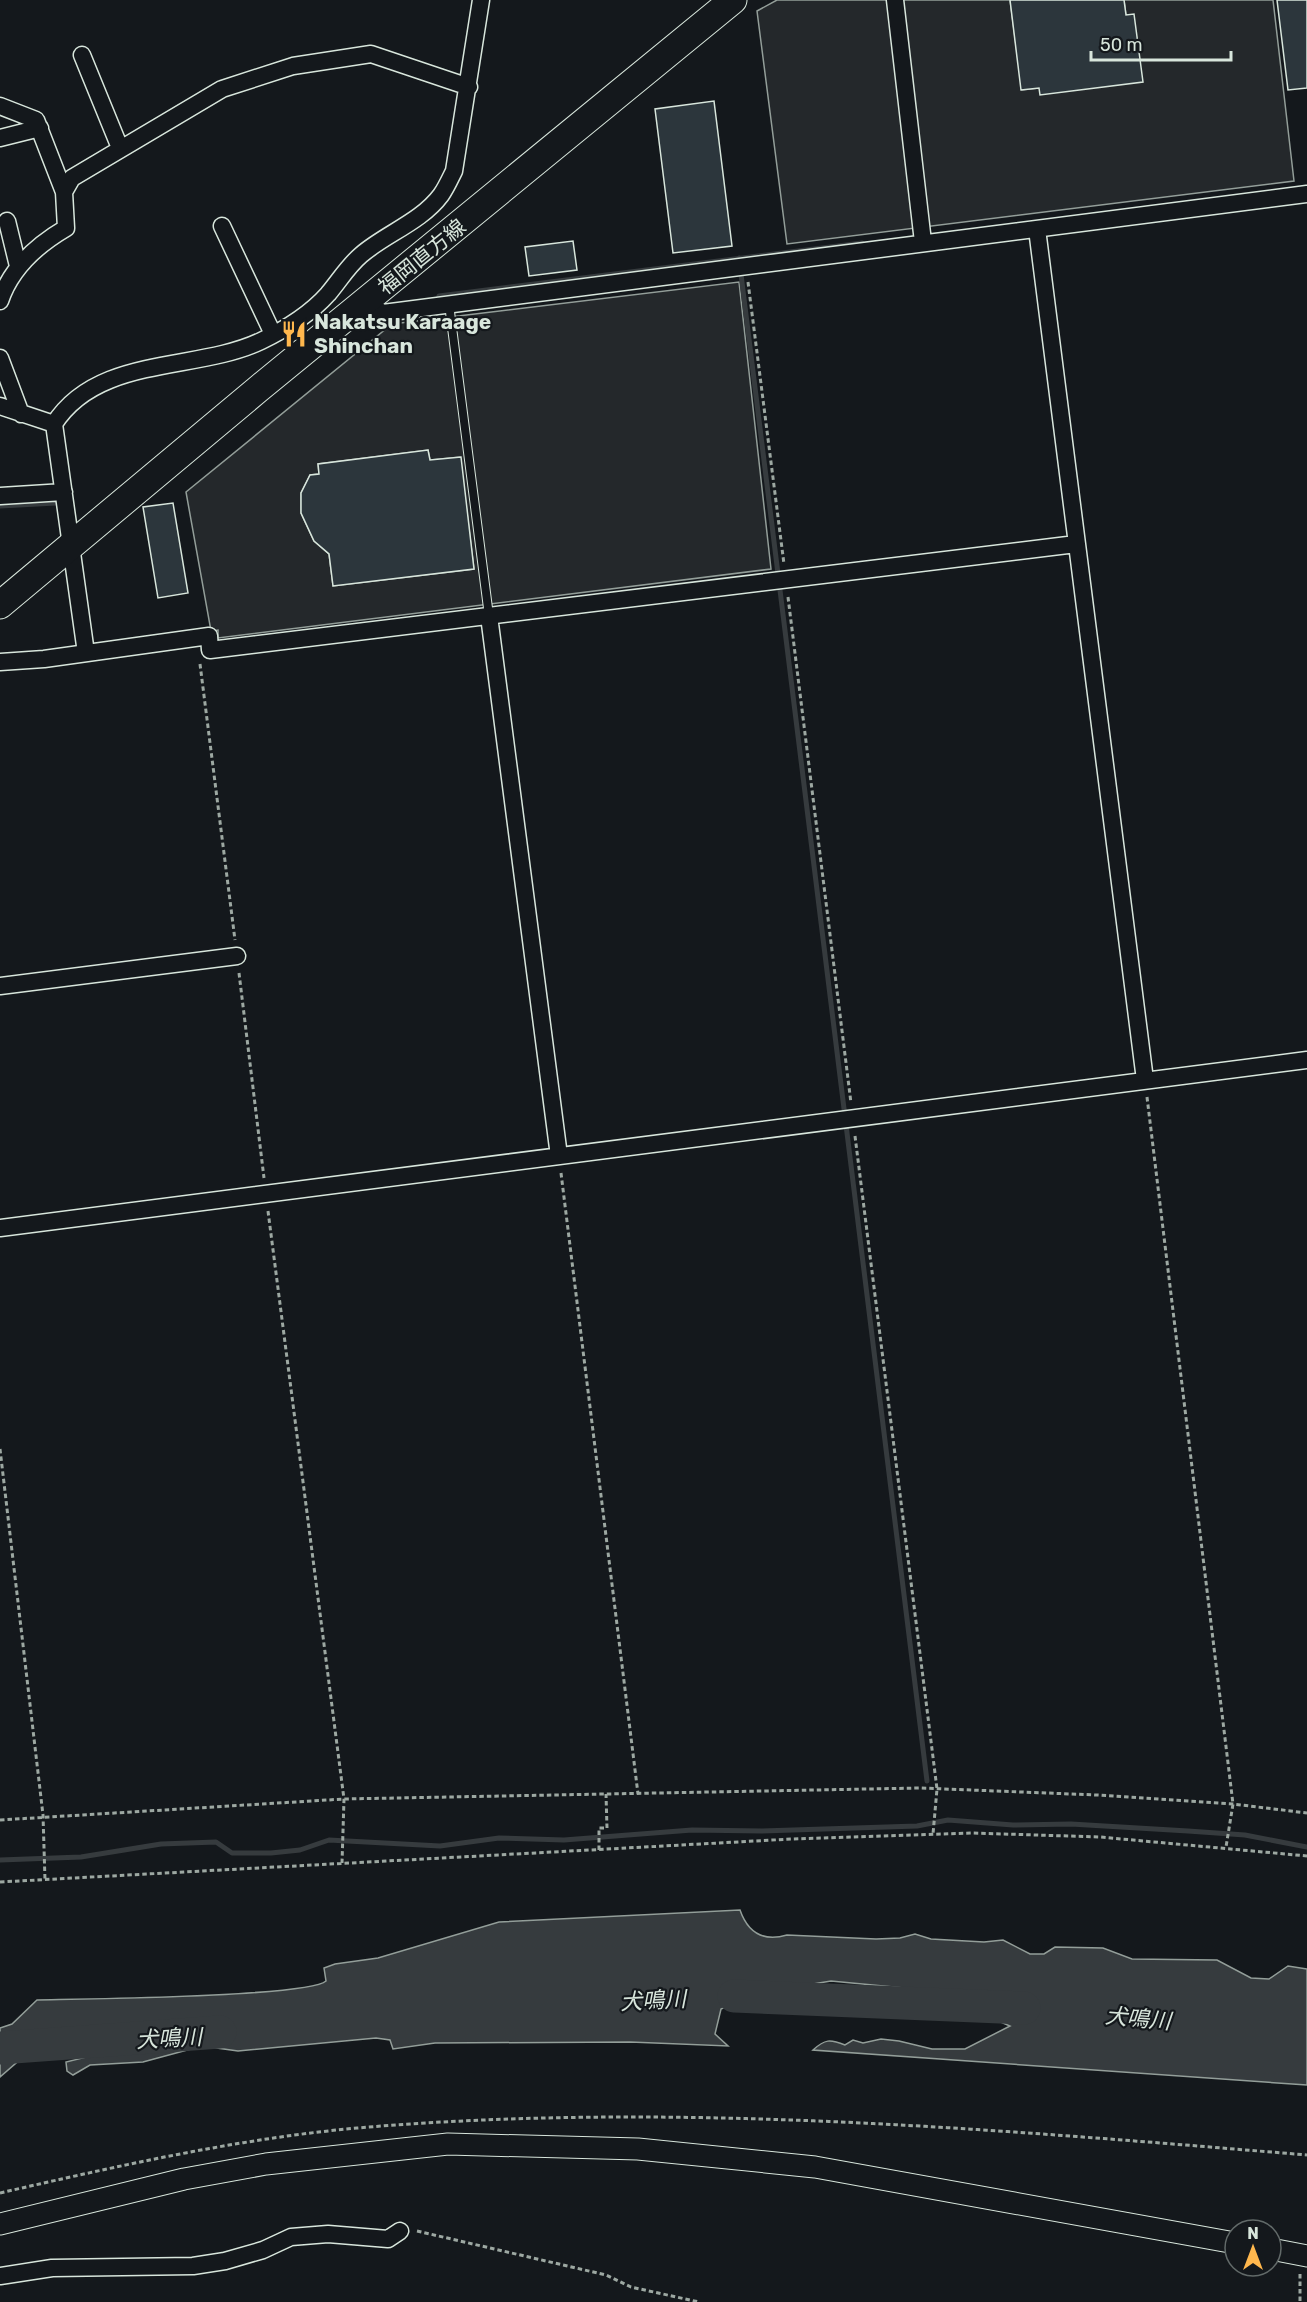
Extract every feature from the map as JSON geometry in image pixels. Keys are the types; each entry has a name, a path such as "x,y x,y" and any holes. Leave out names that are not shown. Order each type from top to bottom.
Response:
{"main road":[{"name":"福岡直方線","path":"0,605 733,0"}],"street":[{"path":"86,652 73,543 54,424 63,410 95,386 133,373 260,342 326,296 360,256 428,208 441,195 454,171 481,0"},
{"path":"895,0 922,242"},
{"path":"64,192 72,178 222,89 293,66 371,54 469,87"},
{"path":"82,55 120,148"},
{"path":"0,106 36,120 64,192 66,228 49,238 18,266 5,286 0,301"},
{"path":"0,138 40,128"},
{"path":"365,302 382,313 1307,194"},
{"path":"7,221 18,266"},
{"path":"222,226 273,334"},
{"path":"1037,228 1145,1080"},
{"path":"0,358 21,414"},
{"path":"0,406 54,424"},
{"path":"0,496 64,492"},
{"path":"0,662 209,636 204,652 1076,544"},
{"path":"489,616 559,1156"},
{"path":"0,986 237,956"},
{"path":"0,1228 266,1196 1307,1060"},
{"path":"0,2224 184,2179 254,2166 448,2144 638,2149 815,2167 1223,2241"},
{"path":"0,2277 52,2268 193,2266 225,2261 263,2250 291,2237 328,2234 388,2239 400,2231"},
{"path":"1283,2251 1303,2255"}],"lane":[{"path":"449,304 489,616"}],"path":[{"path":"746,265 937,1789 933,1834"},
{"path":"204,652 266,1196 344,1800 342,1864"},
{"path":"1145,1080 1233,1804 1226,1847"},
{"path":"559,1156 638,1794"},
{"path":"0,1449 43,1815 45,1880"},
{"path":"0,1820 43,1815 344,1800 937,1789 1233,1804 1307,1813"},
{"path":"599,1850 599,1828 607,1828 606,1794"},
{"path":"0,1882 933,1834 1100,1837 1307,1856"},
{"path":"725,2116 1307,2155"},
{"path":"400,2231 418,2231 595,2272 631,2287 699,2302"},
{"path":"1300,2302 1303,2255"}],"shaded area":[{"path":"777,0 1010,0 1022,90 1039,88 1126,15 1124,0 1273,0 1294,181 787,244 757,11"},
{"path":"739,282 771,569 218,638 218,630 211,631 186,492 392,324","holes":["428,450 430,460 460,457 474,569 333,586 329,554 314,541 301,513 301,493 310,475 319,474 318,464"]}],"water":[{"path":"740,1910 752,1930 757,1934 771,1937 787,1935 876,1939 900,1938 915,1934 931,1939 984,1942 1003,1940 1030,1954 1044,1954 1055,1947 1103,1948 1132,1959 1217,1960 1251,1978 1269,1979 1288,1966 1307,1969 1307,2085 813,2050 828,2041 845,2045 853,2040 863,2043 881,2039 932,2049 965,2049 1010,2026 984,2015 975,1997 965,1991 913,1995 904,1988 831,1981 813,1984 758,2007 730,2005 721,2009 715,2034 728,2046 630,2042 435,2043 393,2049 390,2040 376,2038 238,2051 202,2046 143,2062 90,2065 73,2075 67,2071 66,2062 118,2049 172,2042 176,2031 72,2033 22,2058 0,2077 0,2028 12,2024 37,2000 279,1991 326,1981 324,1968 335,1964 378,1958 499,1922"}],"building":[{"path":"1010,0 1124,0 1126,15 1134,14 1143,82 1040,95 1039,88 1021,90"},
{"path":"1277,0 1307,0 1307,88 1288,90"},
{"path":"714,101 732,246 673,253 655,109"},
{"path":"573,241 577,270 529,276 525,247"},
{"path":"428,450 430,460 461,457 474,569 333,586 329,554 314,541 301,513 301,493 310,475 319,474 318,464"},
{"path":"173,503 188,593 158,598 143,507"}],"waterway":[{"path":"440,305 439,296 862,243"},
{"path":"739,258 927,1781"},
{"path":"384,324 408,317"},
{"path":"0,506 56,503"},
{"path":"0,1860 81,1857 161,1844 216,1842 232,1853 271,1853 300,1850 329,1840 440,1846 499,1838 564,1840 692,1830 762,1831 917,1826 948,1820 1013,1825 1071,1824 1245,1835 1307,1847"},
{"name":"犬鳴川","path":"734,1996 1024,2008"},
{"name":"犬鳴川","path":"0,2048 220,2032"}],"place":[{"name":"Nakatsu Karaage Shinchan","path":"294,334"}]}
